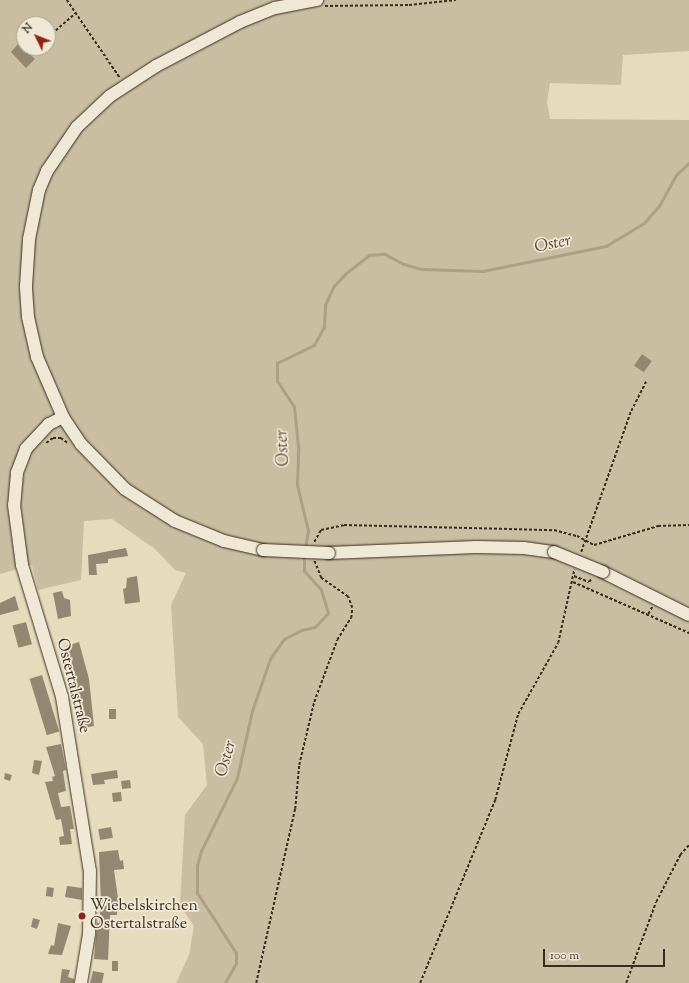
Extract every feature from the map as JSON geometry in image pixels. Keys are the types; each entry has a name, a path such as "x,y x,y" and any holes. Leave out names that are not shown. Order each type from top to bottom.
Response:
{"main road":[{"path":"318,4 274,8 240,22 124,85 94,110 63,145 47,171 34,210 26,265 28,317 43,376 63,417 81,444 108,473 150,506 197,531 224,541 263,550 329,554 476,547 524,548 554,552 603,572 689,615"},
{"name":"Ostertalstraße","path":"63,417 50,424 26,449 17,473 14,505 22,565 62,697 90,871 89,934 81,983"}],"path":[{"path":"67,0 124,85"},
{"path":"318,4 421,5 456,0"},
{"path":"56,30 76,13"},
{"path":"585,541 631,411 646,382"},
{"path":"313,546 321,530 344,525 554,530 594,544 658,526 689,525"},
{"path":"256,983 295,809 299,765 314,702 337,640 351,618 352,608 348,597 321,578 314,557"},
{"path":"420,983 495,800 518,714 558,643 574,571"},
{"path":"574,576 589,582"},
{"path":"572,582 689,633"},
{"path":"648,614 652,605"},
{"path":"626,983 656,902 680,855 689,845"}],"shaded area":[{"path":"0,0 689,0 689,51 623,55 621,85 550,83 547,102 550,119 689,120 689,983 176,983 189,955 194,926 180,905 185,815 207,785 203,744 178,717 171,605 186,573 175,570 155,549 112,519 84,521 81,580 38,590 32,565 0,574"}],"building":[{"path":"16,46 16,56 32,56 35,59 26,68 11,52"},
{"path":"642,354 652,361 644,372 634,365"},
{"path":"126,548 128,556 108,559 108,563 96,564 97,575 89,575 88,555"},
{"path":"137,576 140,602 125,604 123,589 126,588 127,578"},
{"path":"62,591 64,598 70,600 71,616 58,619 53,593"},
{"path":"15,596 19,610 0,615 0,603"},
{"path":"26,622 32,644 18,648 12,626"},
{"path":"79,642 89,679 94,726 83,728 75,674 66,646"},
{"path":"42,675 59,731 47,735 30,679"},
{"path":"109,709 116,709 116,719 109,719"},
{"path":"61,744 66,770 63,771 66,791 58,793 61,807 70,806 74,829 70,829 72,844 60,845 59,837 64,836 61,819 56,820 45,782 53,781 52,777 55,776 46,747"},
{"path":"34,760 42,761 39,775 32,773"},
{"path":"117,770 118,778 104,780 105,784 93,785 91,774"},
{"path":"5,773 12,775 10,781 4,779"},
{"path":"130,780 131,788 122,789 121,781"},
{"path":"121,792 122,801 113,802 112,793"},
{"path":"111,827 113,838 100,840 98,829"},
{"path":"118,850 120,861 123,860 124,869 114,870 118,898 117,915 110,915 108,960 94,959 97,923 99,923 101,904 99,852"},
{"path":"67,886 82,888 82,900 65,897"},
{"path":"47,887 54,888 53,897 46,896"},
{"path":"33,918 40,920 37,929 31,927"},
{"path":"58,923 71,926 62,955 48,954 51,945 54,946"},
{"path":"112,961 118,961 118,971 112,971"},
{"path":"62,969 70,970 68,977 74,979 74,983 60,983"},
{"path":"93,971 104,973 102,983 90,983"}],"waterway":[{"name":"Oster","path":"305,548 308,531 297,485 298,447 294,407 277,381 277,363 314,345 324,327 325,305 334,286 345,274 369,255 385,254 404,264 422,269 483,271 606,246 644,223 659,206 676,175 689,163"},
{"name":"Oster","path":"225,983 236,963 236,953 197,893 197,866 201,851 237,778 252,711 270,659 284,639 302,630 315,627 328,613 321,590 304,571 304,555"}],"place":[{"name":"Wiebelskirchen Ostertalstraße","path":"82,916"}]}
